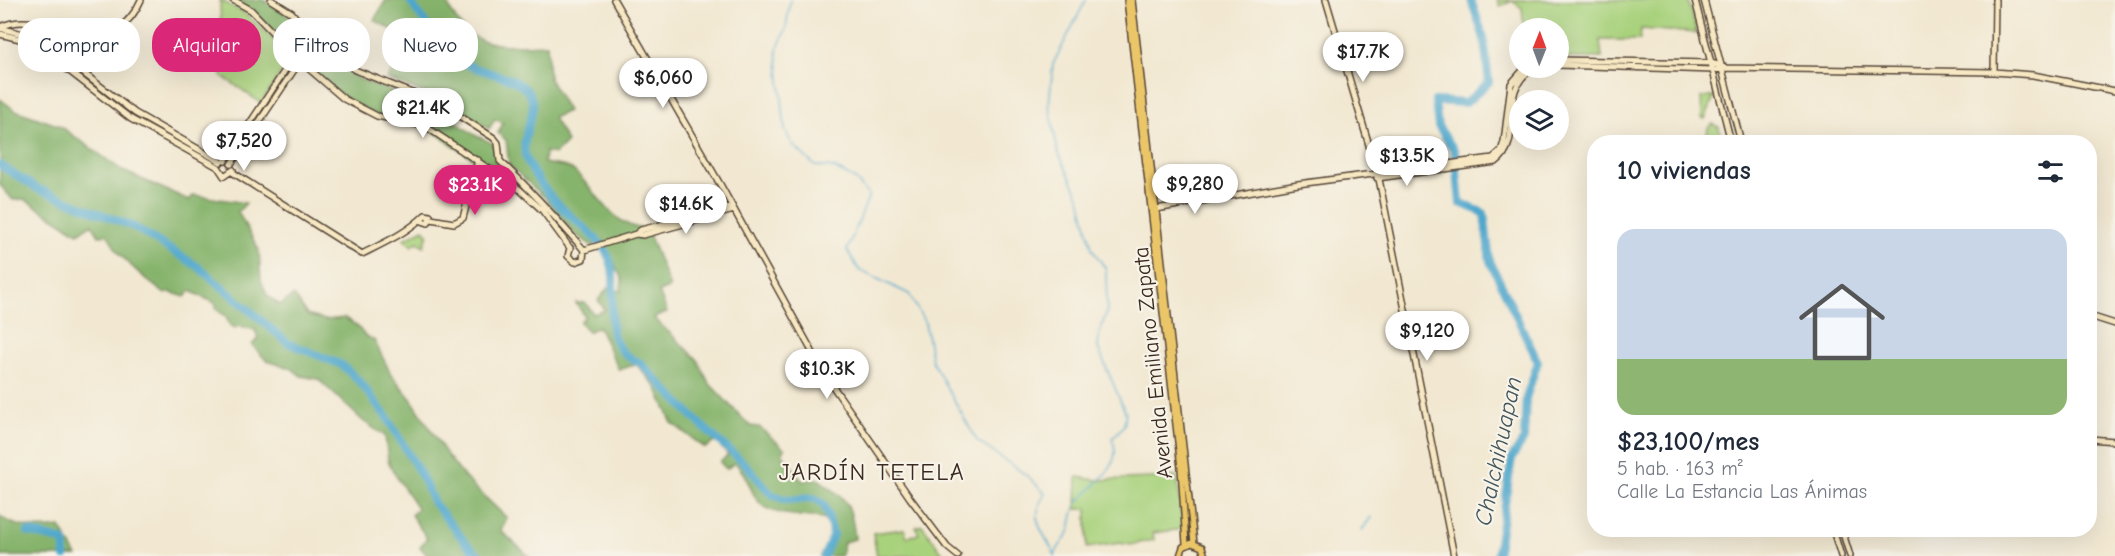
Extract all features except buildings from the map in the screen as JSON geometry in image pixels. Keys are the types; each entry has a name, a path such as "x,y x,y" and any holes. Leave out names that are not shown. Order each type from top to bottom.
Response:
{"main road":[{"name":"Avenida Emiliano Zapata","path":"1127,0 1194,543"},
{"name":"Avenida Emiliano Zapata","path":"1132,0 1144,130 1156,209 1172,371"},
{"name":"Avenida Emiliano Zapata","path":"1175,395 1186,544"},
{"path":"1180,556 1186,544 1194,543 1202,547 1205,556"}],"street":[{"path":"130,18 141,0"},
{"path":"233,0 251,10 273,32"},
{"path":"271,0 292,13 312,37 356,70 442,105 494,138 498,143 500,161 546,205 570,248 568,256 575,262 583,259 584,250"},
{"path":"614,0 833,389 917,507 947,547 957,556"},
{"path":"1326,0 1378,176 1454,556"},
{"path":"1695,0 1729,135"},
{"path":"1704,0 1719,56 1726,67 1727,88"},
{"path":"1994,72 1995,0"},
{"path":"0,27 18,22"},
{"path":"0,27 38,38 135,113 221,164"},
{"path":"0,34 32,42 131,119 221,164 231,164"},
{"path":"1719,56 1726,67 1727,88 1739,135"},
{"path":"1569,61 1713,70 1726,67"},
{"path":"1569,65 1711,63 1726,67 1994,72 2033,75 2115,91"},
{"path":"1695,69 1707,73 1716,82"},
{"path":"283,72 221,164 222,175 232,172 362,254 422,221 428,224 431,219 454,223 463,218 478,160"},
{"path":"232,172 231,164 293,72"},
{"path":"313,72 331,88 367,112 425,126 478,160 519,189 584,250 636,234 641,230 733,208"},
{"path":"1487,162 1498,155 1503,147 1511,84 1516,78"},
{"path":"1156,209 1231,198 1298,184 1496,162 1505,154 1515,88 1521,78"},
{"path":"570,248 577,245"},
{"path":"2097,318 2115,324"},
{"path":"2097,440 2115,441"},
{"path":"1835,537 1841,556"},
{"path":"1844,537 1850,556"}],"green space":[{"path":"220,0 250,18 220,18"},
{"path":"237,0 263,0 291,18 273,18 273,30"},
{"path":"386,0 446,0 455,18 382,18 382,24 374,20"},
{"path":"1497,0 1688,0 1697,33 1641,29 1640,40 1600,40 1602,58 1569,58 1569,18 1523,18 1522,8 1512,1 1500,6"},
{"path":"261,28 273,39 273,72 282,72 261,103 222,76 222,72 261,72"},
{"path":"478,38 500,44 547,44 549,78 568,111 553,118 567,142 555,154 545,152 544,163 572,170 615,216 635,227 647,229 670,287 659,292 667,312 654,318 697,359 709,383 750,426 759,427 785,449 782,453 802,481 818,479 836,492 846,503 852,517 855,539 844,542 841,556 820,556 830,532 823,518 784,514 766,508 754,495 744,474 735,463 726,469 720,462 728,455 716,441 705,448 672,423 656,387 636,364 619,370 598,326 588,332 580,322 585,317 576,303 585,303 594,314 605,310 598,300 608,288 621,291 622,279 603,241 592,246 575,234 546,199 509,165 506,140 498,133 503,123 495,119 489,129 442,99 387,79 391,72 478,72"},
{"path":"314,72 350,72 359,79 435,108 475,135 492,143 496,149 496,165 539,203 426,127 376,115 344,97"},
{"path":"1701,97 1714,97 1705,119 1702,118"},
{"path":"0,99 15,110 60,126 123,171 189,200 194,195 246,203 238,212 259,250 261,280 267,295 280,305 294,295 307,315 325,320 345,318 358,327 365,336 374,340 391,374 412,400 447,455 465,478 507,518 501,531 529,556 428,556 420,547 427,538 411,515 418,509 392,470 388,460 385,436 363,421 318,379 301,376 291,368 267,361 252,345 258,338 255,330 239,326 235,328 229,324 226,316 217,310 215,303 190,291 185,297 169,292 165,294 124,259 106,234 99,236 92,224 78,233 24,199 13,200 0,185"},
{"path":"1712,124 1719,127 1720,134 1706,135"},
{"path":"424,229 428,234 424,246 417,242 412,246 404,239"},
{"path":"1077,477 1098,480 1177,477 1183,529 1153,533 1154,540 1130,545 1120,543 1087,548 1087,509 1076,509"},
{"path":"0,516 12,523 28,527 60,527 77,556 0,556"},
{"path":"922,525 945,556 877,556 873,533 904,529 907,537 919,534 916,527"}],"waterway":[{"path":"409,0 449,52 466,64 515,82 528,92 533,107 526,133 524,151 527,161 549,194 596,238 609,258 613,272 612,330 616,343 625,354 639,362 702,426 745,464 771,494 786,500 814,498 823,504 833,535 824,556"},
{"path":"790,0 786,29 777,50 785,130 792,144 815,166 834,168 855,179 869,196 847,250 859,270 909,294 925,323 932,361 977,441 1026,475 1045,493 1038,512 1039,526 1055,555"},
{"path":"1055,556 1069,532 1077,504 1111,466 1115,449 1112,439 1124,425 1126,414 1098,348 1099,334 1107,311 1106,269 1092,249 1080,198 1058,152 1049,105 1053,64 1086,0"},
{"name":"Chalchihuapan","path":"1471,0 1484,38 1489,82 1466,103 1435,101 1438,126 1455,151 1460,203 1484,213 1490,261 1538,362 1526,398 1524,439 1512,458 1497,556"},
{"path":"0,165 38,189 134,227 197,266 288,343 342,365 361,383 388,419 421,475 434,503 466,543 480,556"},
{"path":"1362,530 1371,517"},
{"path":"28,532 64,541 65,556"}],"district":[{"name":"JARDÍN TETELA","path":"872,472"}]}
